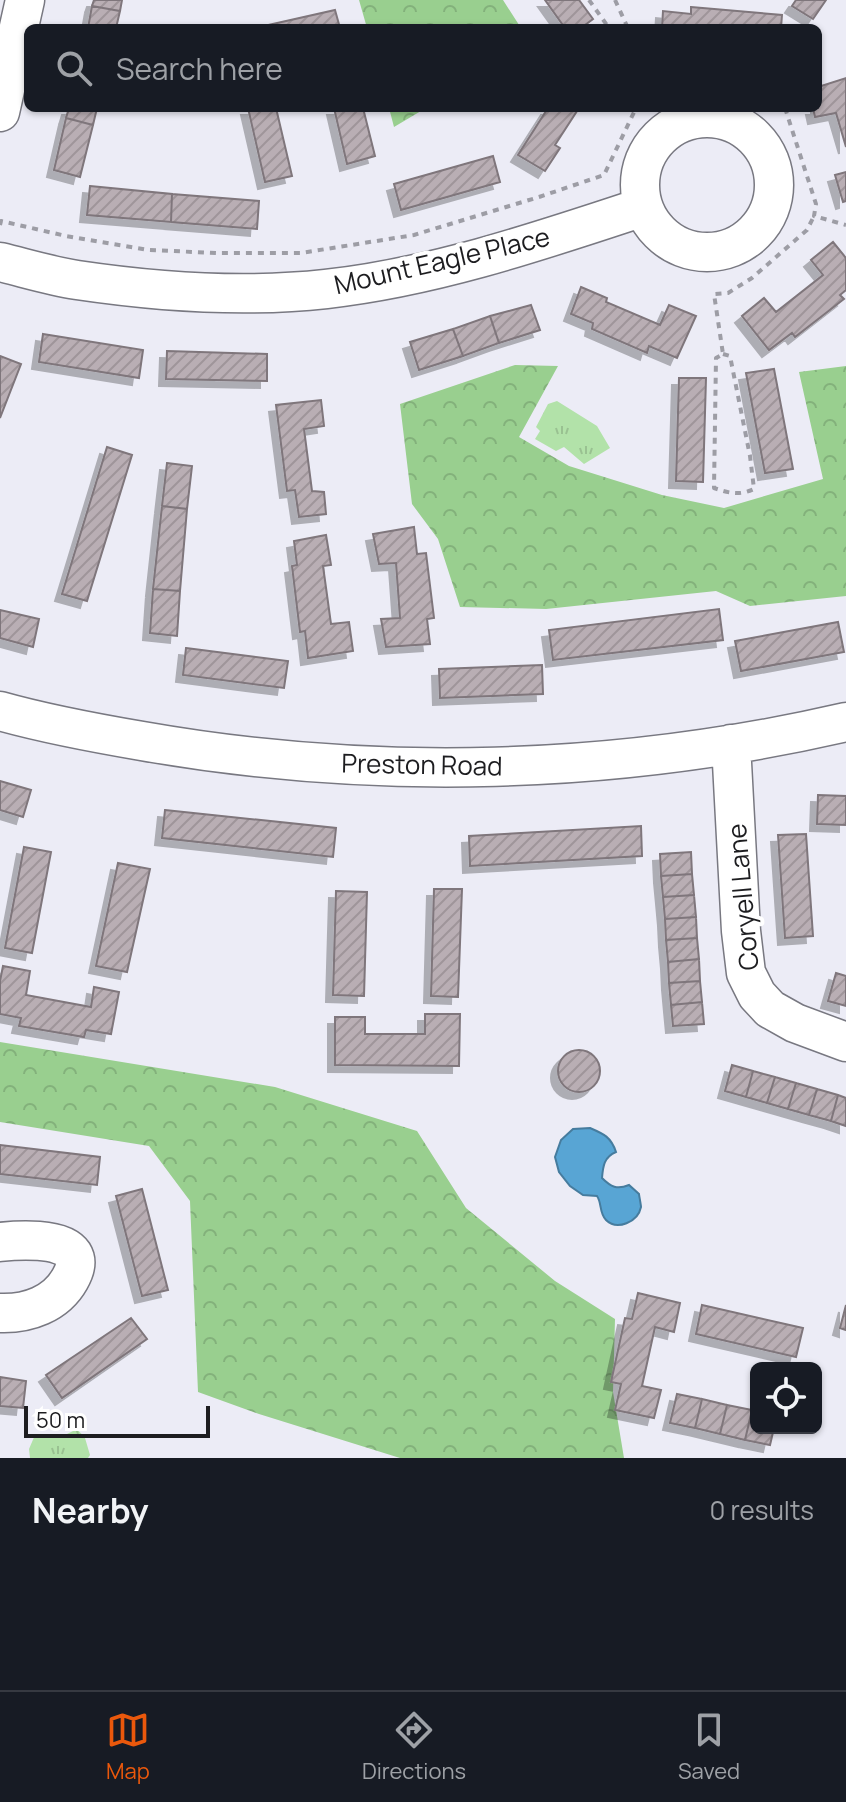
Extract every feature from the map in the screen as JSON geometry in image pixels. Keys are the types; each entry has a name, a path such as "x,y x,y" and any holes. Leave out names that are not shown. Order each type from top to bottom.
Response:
{"street":[{"path":"0,112 25,0"},
{"path":"668,117 718,118 740,125 758,140 770,160 775,182 772,205 762,225 745,241 724,250 701,252 678,246 659,232 643,207 640,174 646,155 668,117"},
{"name":"Mount Eagle Place","path":"0,262 75,280 168,290 253,293 324,289 369,283 520,247 643,207"},
{"name":"Preston Road","path":"0,711 190,749 266,759 383,767 469,768 586,762 731,744 846,722"},
{"name":"Coryell Lane","path":"731,744 746,973 757,995 770,1009 795,1023 846,1042"},
{"path":"0,1242 33,1239 53,1243 73,1255 75,1263 64,1289 47,1303 16,1313 0,1313"}],"path":[{"path":"589,0 606,24"},
{"path":"615,0 626,24"},
{"path":"0,225 1,221 148,250 218,253 301,253 414,235 604,175 634,112"},
{"path":"723,354 714,294 728,293 752,278 807,230 814,216 816,204 786,112"},
{"path":"814,216 846,225"},
{"path":"723,354 730,356 750,456 754,489 745,493 732,494 714,488 716,358 723,354"}],"green space":[{"path":"359,0 503,0 518,24 366,24"},
{"path":"390,112 419,112 394,127"},
{"path":"515,365 558,366 519,437 569,466 662,495 724,508 823,479 799,372 846,366 846,596 750,606 716,591 546,609 460,607 438,539 412,504 400,404"},
{"path":"557,401 597,426 610,448 584,464 564,447 556,451 535,439 540,431 536,427 548,404"},
{"path":"0,1042 275,1087 417,1131 466,1208 555,1281 615,1319 613,1392 624,1458 400,1458 198,1392 190,1201 149,1146 0,1122"},
{"path":"77,1429 85,1438 90,1455 88,1458 30,1458 29,1449 35,1435 61,1437"}],"water":[{"path":"590,1128 606,1137 616,1152 605,1162 602,1178 614,1187 629,1185 639,1194 641,1207 632,1221 616,1225 606,1220 597,1196 583,1195 570,1186 559,1172 555,1157 561,1140 573,1129"}],"building":[{"path":"94,0 122,0 120,11 92,6"},
{"path":"545,0 579,0 593,19 586,24 562,24"},
{"path":"796,0 826,0 813,19 792,6"},
{"path":"92,6 120,11 117,24 89,24"},
{"path":"691,7 782,15 781,24 662,24 663,11 691,14"},
{"path":"335,10 339,24 273,24"},
{"path":"846,78 846,147 836,113 815,117 814,112 822,112 822,86"},
{"path":"68,112 96,112 93,125 66,118"},
{"path":"249,112 277,112 292,176 265,182"},
{"path":"335,112 364,112 375,156 347,164"},
{"path":"545,112 576,112 555,145 560,148 545,171 518,155"},
{"path":"66,118 93,125 80,177 54,170"},
{"path":"493,156 500,182 401,210 394,184"},
{"path":"846,172 846,201 843,202 835,175"},
{"path":"90,186 172,194 171,222 87,215"},
{"path":"172,194 259,201 257,229 171,222"},
{"path":"833,242 846,258 846,290 840,295 844,299 795,337 792,333 769,350 742,316 764,298 776,312 823,275 811,260"},
{"path":"581,287 607,298 606,302 660,325 669,305 696,316 677,358 649,346 647,353 592,329 593,323 571,314"},
{"path":"531,305 540,330 499,343 490,316"},
{"path":"490,316 499,343 463,356 453,329"},
{"path":"453,329 463,356 419,370 410,342"},
{"path":"43,334 143,350 139,378 39,362"},
{"path":"167,351 267,354 267,381 166,379"},
{"path":"0,356 21,364 0,418"},
{"path":"774,369 793,469 765,473 746,373"},
{"path":"679,378 706,378 703,482 676,481"},
{"path":"321,400 324,426 304,429 312,491 324,492 326,514 299,517 295,490 287,491 276,405"},
{"path":"107,447 132,455 87,601 62,594"},
{"path":"167,463 192,466 187,509 162,506"},
{"path":"162,506 187,509 180,591 153,589"},
{"path":"414,527 417,554 426,553 434,618 427,619 430,644 386,647 381,619 400,618 396,563 379,564 373,534"},
{"path":"326,535 331,565 323,566 331,624 349,622 353,651 308,658 305,631 300,632 292,566 297,565 294,541"},
{"path":"153,589 180,591 177,636 150,633"},
{"path":"719,609 723,640 553,660 549,630"},
{"path":"0,610 39,619 33,647 0,638"},
{"path":"838,622 844,652 741,671 735,641"},
{"path":"186,648 288,661 284,688 183,675"},
{"path":"542,665 543,694 440,698 439,669"},
{"path":"0,781 31,790 23,817 0,810"},
{"path":"818,795 846,796 846,825 817,824"},
{"path":"165,810 336,828 333,857 162,838"},
{"path":"641,826 642,856 470,866 469,836"},
{"path":"806,834 813,936 785,938 778,835"},
{"path":"24,847 51,852 32,953 5,948"},
{"path":"691,852 692,874 661,876 660,854"},
{"path":"118,863 150,869 127,972 96,966"},
{"path":"692,874 694,895 663,897 661,876"},
{"path":"434,889 462,889 458,997 431,996"},
{"path":"336,891 367,892 364,996 333,995"},
{"path":"694,895 696,917 665,919 663,897"},
{"path":"696,917 697,938 666,940 665,919"},
{"path":"697,938 699,959 668,962 666,940"},
{"path":"699,959 700,981 669,983 668,962"},
{"path":"3,966 30,971 26,995 91,1007 94,987 119,992 111,1034 86,1030 84,1037 19,1026 21,1018 0,1014"},
{"path":"836,973 846,976 846,1006 828,1001"},
{"path":"700,981 702,1002 671,1005 669,983"},
{"path":"702,1002 704,1024 673,1026 671,1005"},
{"path":"425,1014 460,1014 459,1066 335,1065 335,1017 365,1017 365,1034 425,1034"},
{"path":"579,1050 594,1056 600,1071 594,1086 579,1092 564,1086 558,1071 564,1056"},
{"path":"732,1065 753,1071 746,1097 725,1091"},
{"path":"753,1071 775,1077 767,1103 746,1097"},
{"path":"775,1077 796,1083 788,1109 767,1103"},
{"path":"796,1083 817,1089 809,1115 788,1109"},
{"path":"817,1089 838,1095 831,1121 809,1115"},
{"path":"838,1095 846,1098 846,1126 831,1121"},
{"path":"0,1145 100,1157 97,1185 0,1174"},
{"path":"142,1189 168,1290 142,1296 116,1196"},
{"path":"638,1293 680,1303 674,1332 655,1327 642,1386 661,1390 654,1418 615,1410 621,1384 611,1382 625,1318 632,1319"},
{"path":"702,1305 803,1328 796,1357 696,1334"},
{"path":"846,1305 846,1330 840,1328"},
{"path":"131,1318 147,1339 62,1398 46,1375"},
{"path":"0,1377 26,1381 23,1408 0,1406"},
{"path":"677,1394 702,1399 695,1428 670,1423"},
{"path":"702,1399 727,1405 720,1434 695,1428"},
{"path":"727,1405 750,1410 745,1440 720,1434"},
{"path":"750,1419 750,1434 773,1434 770,1445 745,1440"}]}
